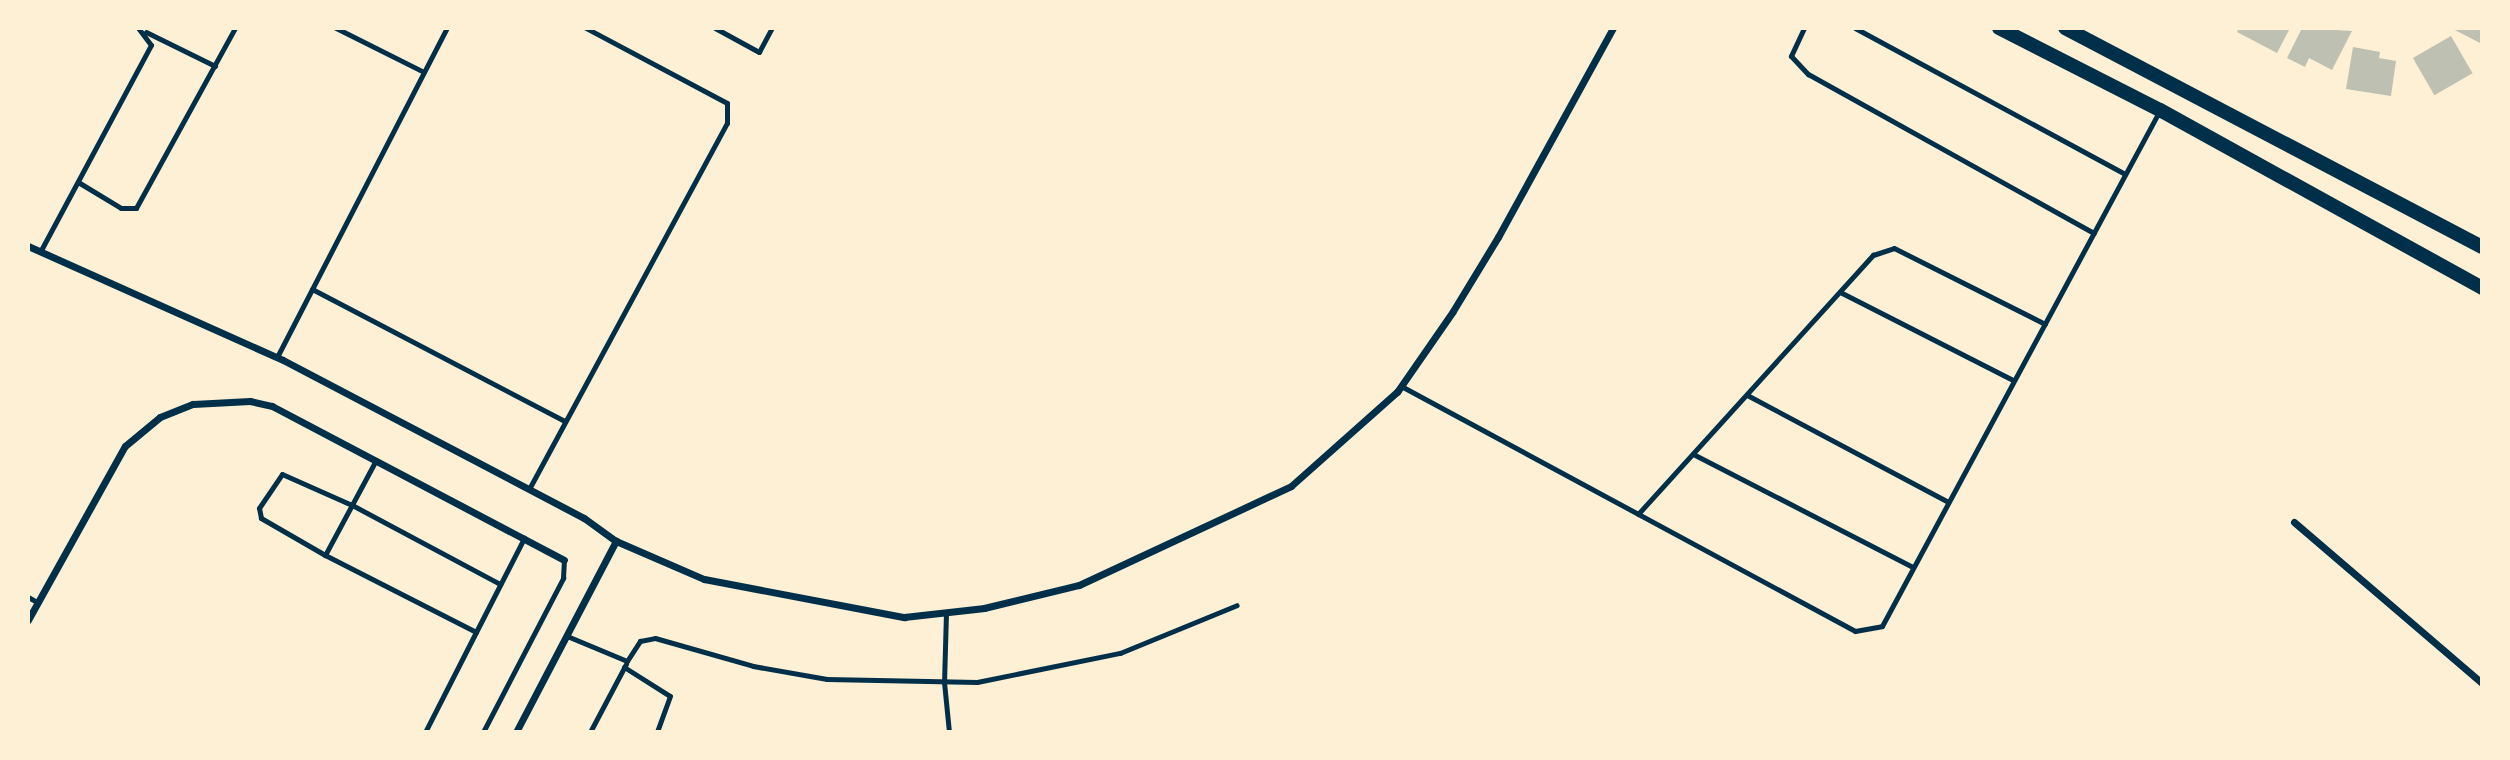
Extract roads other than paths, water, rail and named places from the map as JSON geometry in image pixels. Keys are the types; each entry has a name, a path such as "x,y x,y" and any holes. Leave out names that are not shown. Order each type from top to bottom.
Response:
{"main road":[{"path":"1999,28 2160,110 2482,288"},
{"path":"2065,28 2482,247"}],"street":[{"path":"28,246 276,357 529,489 616,541 704,579 904,617 984,608 1079,585 1291,486 1401,386 1498,237 1613,28"},
{"path":"28,620 125,446 146,426 181,408 228,400 272,406 564,560"},
{"path":"2294,522 2482,683"},
{"path":"516,732 616,541"}],"lane":[{"path":"138,28 215,66"},
{"path":"78,182 121,208 136,208 235,28"},
{"path":"336,28 424,72"},
{"path":"276,357 447,28"},
{"path":"529,489 727,123 727,103 586,28"},
{"path":"715,28 759,52 772,28"},
{"path":"1804,28 1791,56 1808,74 2094,233"},
{"path":"1855,28 2126,174"},
{"path":"40,252 151,45 145,32"},
{"path":"1401,386 1855,631 1882,626 2160,110"},
{"path":"1638,514 1873,255 1894,248 2045,324"},
{"path":"312,289 565,421"},
{"path":"1840,292 2013,380"},
{"path":"1746,395 1948,502"},
{"path":"1693,454 1913,567"},
{"path":"325,555 376,460"},
{"path":"476,632 325,555 261,518 259,508 271,485 282,474 291,476 352,505 500,584"},
{"path":"425,732 524,537"},
{"path":"483,732 563,578 564,560"},
{"path":"28,597 37,602"},
{"path":"590,732 640,641 655,638 753,666 827,678 944,682 1029,674 1120,653 1237,606"},
{"path":"946,612 944,682 949,732"},
{"path":"567,636 626,664 670,696 657,732"}]}
